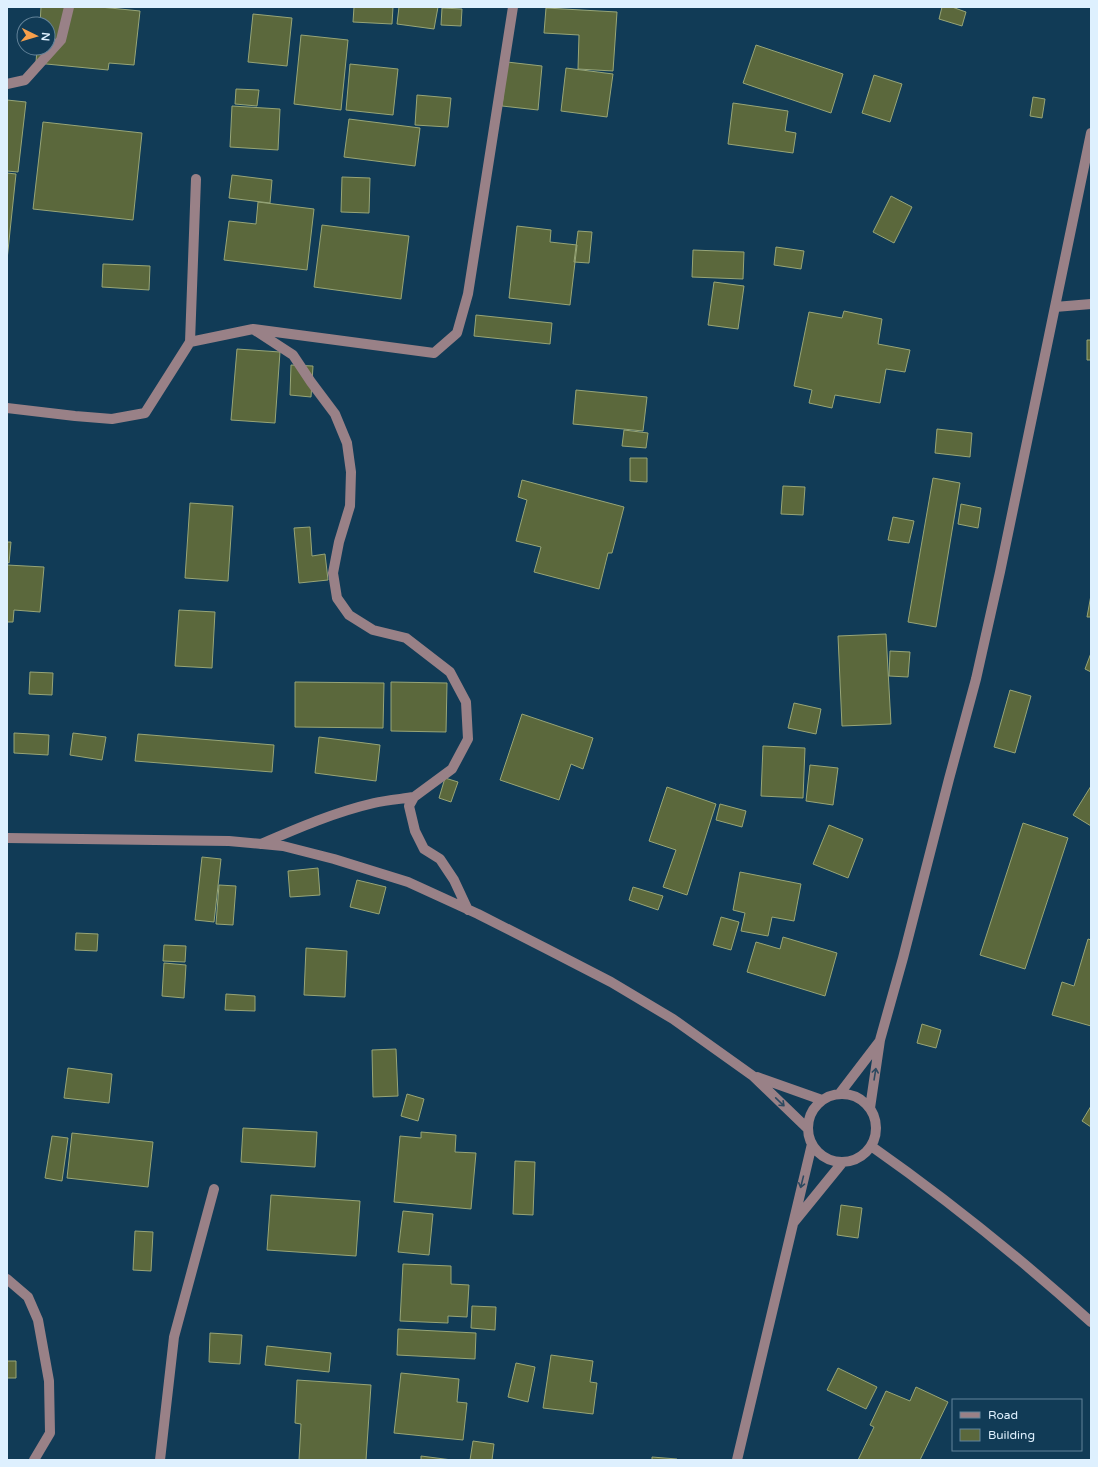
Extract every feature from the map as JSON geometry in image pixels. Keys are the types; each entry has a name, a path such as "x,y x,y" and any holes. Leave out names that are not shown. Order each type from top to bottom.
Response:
{"street":[{"path":"7,84 25,80 61,40 69,7"},
{"path":"190,342 252,329 434,353 457,333 468,294 514,7"},
{"path":"870,1108 880,1040 905,951 976,679 1000,572 1091,133"},
{"path":"7,408 112,419 145,413 190,342 196,179"},
{"path":"1055,307 1091,304"},
{"path":"252,329 293,355 335,414 347,443 351,472 350,506 339,542 333,573 337,598 349,615 373,630 406,638 450,672 466,702 468,739 452,769 414,797 409,806 415,831 424,849 440,859 454,880 468,910"},
{"path":"260,844 306,824 374,803 414,797"},
{"path":"7,838 229,841 282,846 326,857 408,882 468,910 611,982 673,1019 753,1076 808,1129"},
{"path":"840,1093 880,1040"},
{"path":"753,1076 822,1100"},
{"path":"840,1093 857,1097 870,1108 875,1120 876,1134 871,1146 865,1153 858,1158 842,1163 830,1160 820,1154 812,1144 808,1129 809,1118 814,1108 822,1100 840,1093"},
{"path":"736,1460 812,1144"},
{"path":"871,1146 970,1220 1055,1289 1091,1322"},
{"path":"792,1225 842,1163"},
{"path":"160,1460 174,1337 214,1189"},
{"path":"7,1279 28,1297 38,1320 49,1381 50,1433 34,1460"}],"building":[{"path":"41,7 100,7 140,11 134,65 109,63 108,70 36,63 36,56 56,56 56,16 40,16"},
{"path":"354,7 393,7 392,24 353,22"},
{"path":"399,7 438,7 434,29 397,24"},
{"path":"942,7 952,7 966,12 962,26 939,19"},
{"path":"442,8 462,9 461,26 441,25"},
{"path":"546,8 617,12 613,71 578,69 579,35 544,33"},
{"path":"253,14 292,18 287,66 248,62"},
{"path":"301,35 348,40 341,110 294,104"},
{"path":"756,45 843,74 831,113 743,83"},
{"path":"507,62 542,66 538,110 502,106"},
{"path":"350,64 398,69 393,115 346,110"},
{"path":"566,68 613,74 607,117 561,111"},
{"path":"874,75 902,84 890,122 862,113"},
{"path":"236,89 259,90 257,106 235,104"},
{"path":"417,95 451,98 448,127 415,125"},
{"path":"1033,97 1045,99 1042,118 1030,116"},
{"path":"7,100 26,102 18,172 7,171"},
{"path":"733,103 788,111 785,131 796,133 793,153 728,144"},
{"path":"232,106 280,109 278,150 230,147"},
{"path":"349,119 420,128 415,166 344,157"},
{"path":"43,122 142,133 133,220 33,209"},
{"path":"7,173 16,174 7,260"},
{"path":"232,175 272,180 270,203 229,198"},
{"path":"342,177 370,178 369,213 341,212"},
{"path":"891,196 912,207 894,243 873,232"},
{"path":"258,202 314,209 307,270 224,260 229,221 256,224"},
{"path":"322,225 409,236 401,299 314,287"},
{"path":"517,226 551,230 550,242 577,245 570,305 509,298"},
{"path":"578,231 592,232 589,263 574,262"},
{"path":"776,247 804,251 801,269 774,265"},
{"path":"693,250 744,252 743,279 692,277"},
{"path":"103,264 150,266 149,290 102,287"},
{"path":"714,282 744,286 738,329 708,325"},
{"path":"844,311 882,319 878,344 910,350 905,372 886,369 880,403 835,395 832,408 809,403 812,390 794,386 809,312 842,318"},
{"path":"476,315 552,323 550,344 474,336"},
{"path":"1087,340 1091,340 1091,360 1087,360"},
{"path":"237,349 280,352 275,423 231,420"},
{"path":"291,365 313,366 311,397 290,395"},
{"path":"576,390 647,397 643,431 573,424"},
{"path":"937,429 972,433 970,457 935,453"},
{"path":"624,430 648,433 646,448 622,446"},
{"path":"630,458 647,458 647,482 630,481"},
{"path":"933,478 960,483 936,627 908,622"},
{"path":"522,480 624,507 612,553 608,553 599,589 534,572 541,547 516,541 527,500 518,497"},
{"path":"783,486 805,487 803,515 781,514"},
{"path":"190,503 233,506 228,581 185,578"},
{"path":"961,504 981,508 978,528 958,524"},
{"path":"893,517 914,521 909,543 888,540"},
{"path":"310,527 312,556 325,554 328,580 299,583 294,528"},
{"path":"7,542 11,542 9,563 7,562"},
{"path":"7,565 44,567 40,612 14,610 13,622 7,622"},
{"path":"1091,595 1091,617 1087,617"},
{"path":"179,610 215,612 212,668 175,666"},
{"path":"886,634 891,724 842,726 838,636"},
{"path":"890,651 910,652 908,677 889,676"},
{"path":"1091,653 1091,672 1085,669"},
{"path":"30,672 53,673 52,695 29,694"},
{"path":"295,682 384,683 383,728 295,727"},
{"path":"391,682 447,683 446,732 391,731"},
{"path":"1010,690 1031,696 1015,753 994,747"},
{"path":"794,703 821,709 816,734 788,728"},
{"path":"522,714 593,738 583,769 571,764 559,800 500,780"},
{"path":"14,733 49,735 48,755 14,753"},
{"path":"73,733 106,737 102,760 70,755"},
{"path":"138,734 274,745 272,772 135,761"},
{"path":"319,737 380,745 376,781 315,773"},
{"path":"763,746 805,748 803,798 761,796"},
{"path":"810,765 838,768 833,805 806,801"},
{"path":"445,778 458,782 451,802 439,798"},
{"path":"1091,786 1091,826 1073,815"},
{"path":"667,787 716,804 687,895 663,887 676,850 649,841"},
{"path":"720,804 746,811 742,827 716,820"},
{"path":"1023,823 1068,838 1025,969 980,955"},
{"path":"829,825 863,839 848,878 813,864"},
{"path":"202,857 221,859 214,922 195,920"},
{"path":"318,868 320,895 290,897 288,871"},
{"path":"740,872 801,884 794,921 772,917 768,936 741,931 745,913 733,910"},
{"path":"357,880 386,887 379,914 350,907"},
{"path":"219,885 236,886 233,925 216,924"},
{"path":"633,887 663,896 658,910 629,900"},
{"path":"721,917 739,922 731,950 713,945"},
{"path":"76,933 98,934 97,951 75,950"},
{"path":"783,937 837,953 825,996 747,972 756,942 780,949"},
{"path":"1088,939 1091,940 1091,1026 1052,1015 1062,982 1074,986"},
{"path":"164,945 186,946 185,962 163,961"},
{"path":"306,948 347,951 345,997 304,995"},
{"path":"164,963 186,965 184,998 162,996"},
{"path":"226,994 255,996 255,1011 225,1010"},
{"path":"922,1024 941,1030 936,1048 917,1043"},
{"path":"396,1049 398,1096 373,1097 372,1050"},
{"path":"68,1068 112,1074 109,1103 64,1098"},
{"path":"407,1094 424,1099 418,1121 401,1116"},
{"path":"1091,1106 1091,1127 1082,1121"},
{"path":"243,1128 317,1132 315,1167 241,1162"},
{"path":"421,1132 456,1135 455,1152 476,1153 471,1209 394,1202 400,1136 421,1138"},
{"path":"72,1133 153,1142 148,1187 67,1178"},
{"path":"52,1136 68,1138 62,1181 45,1178"},
{"path":"515,1161 535,1162 533,1215 513,1214"},
{"path":"271,1195 360,1201 356,1256 267,1250"},
{"path":"841,1205 862,1208 858,1238 837,1235"},
{"path":"403,1211 433,1214 429,1255 398,1252"},
{"path":"135,1231 153,1232 151,1271 133,1270"},
{"path":"403,1264 451,1266 451,1284 469,1285 467,1317 448,1316 448,1323 400,1321"},
{"path":"472,1306 496,1307 495,1330 471,1328"},
{"path":"398,1329 476,1333 475,1359 397,1355"},
{"path":"210,1333 242,1335 240,1364 209,1362"},
{"path":"267,1346 331,1353 329,1372 265,1365"},
{"path":"551,1355 593,1361 590,1382 597,1383 593,1414 543,1408"},
{"path":"7,1361 16,1361 16,1378 7,1378"},
{"path":"516,1363 535,1367 528,1402 508,1397"},
{"path":"838,1368 877,1387 866,1409 827,1390"},
{"path":"401,1373 459,1379 457,1402 467,1403 463,1440 394,1433"},
{"path":"297,1380 371,1385 366,1460 299,1460 301,1424 295,1423"},
{"path":"916,1387 948,1402 920,1460 858,1460 874,1427 870,1425 886,1391 910,1401"},
{"path":"473,1441 494,1444 492,1460 470,1460"},
{"path":"421,1456 452,1460 421,1460"},
{"path":"652,1457 677,1459 677,1460 652,1460"}]}
